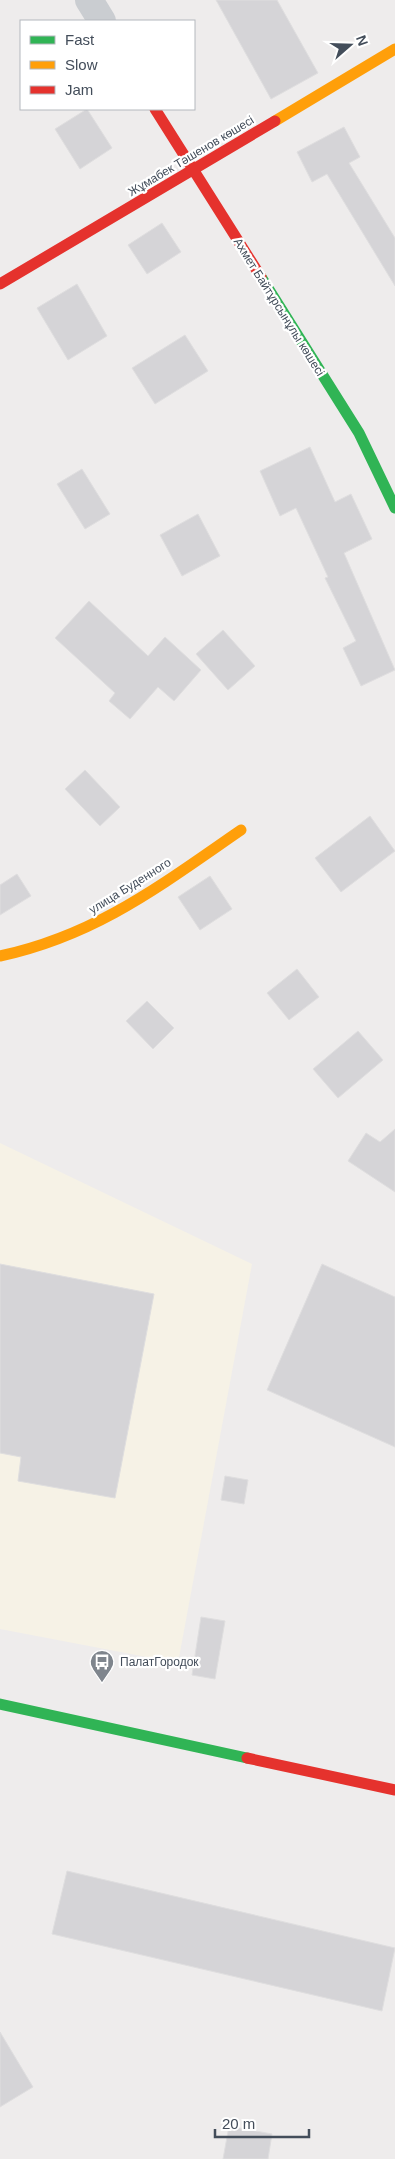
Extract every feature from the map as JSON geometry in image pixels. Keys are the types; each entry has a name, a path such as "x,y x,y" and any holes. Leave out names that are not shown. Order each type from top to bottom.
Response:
{"street":[{"path":"89,0 101,20"},
{"name":"Жұмабек Тәшенов көшесі","path":"0,284 395,50"},
{"name":"Ахмет Байтұрсынұлы көшесі","path":"156,110 359,433 395,508"},
{"name":"улица Буденного","path":"0,956 26,952 84,930 133,903 242,830"},
{"path":"0,1704 395,1790"}],"shaded area":[{"path":"0,1143 252,1264 178,1663 0,1629"}],"building":[{"path":"216,0 277,0 318,73 271,99"},
{"path":"88,110 112,148 80,169 55,129"},
{"path":"344,127 360,157 349,163 395,238 395,286 327,174 312,182 297,152"},
{"path":"162,223 181,252 147,274 128,245"},
{"path":"77,284 107,336 68,360 37,308"},
{"path":"185,335 208,371 155,404 132,368"},
{"path":"310,447 335,502 351,494 372,539 344,553 395,670 361,686 343,648 356,641 325,578 328,577 296,508 280,516 260,471"},
{"path":"82,469 110,514 85,529 57,484"},
{"path":"198,514 220,556 182,576 160,535"},
{"path":"89,601 148,656 165,637 201,670 174,701 158,687 130,719 109,701 115,693 55,638"},
{"path":"223,630 255,666 228,690 196,654"},
{"path":"85,770 120,807 100,826 65,789"},
{"path":"370,816 395,851 341,892 315,858"},
{"path":"17,874 31,896 0,915 0,885"},
{"path":"210,876 232,909 200,930 178,897"},
{"path":"297,969 319,997 289,1020 267,993"},
{"path":"147,1001 174,1028 153,1049 126,1021"},
{"path":"358,1031 383,1060 338,1098 313,1069"},
{"path":"395,1129 395,1192 348,1161 366,1133 380,1142"},
{"path":"0,1264 154,1294 115,1498 18,1481 21,1457 0,1453"},
{"path":"322,1264 395,1297 395,1447 267,1390"},
{"path":"225,1476 248,1480 244,1504 221,1500"},
{"path":"201,1617 225,1621 215,1679 192,1675"},
{"path":"67,1871 395,1948 382,2011 52,1934"},
{"path":"0,2032 33,2087 0,2107"},
{"path":"229,2126 272,2134 268,2159 223,2159"}],"traffic: fast":[{"path":"261,277 359,433 395,508"},
{"path":"0,1704 247,1758"}],"traffic: slow":[{"path":"275,121 395,49"},
{"path":"0,956 35,947 67,935 127,906 241,830"}],"traffic: jam":[{"path":"156,110 261,277"},
{"path":"0,284 275,121"},
{"path":"247,1758 395,1790"}],"place":[{"name":"ПалатГородок","path":"102,1683"}]}
